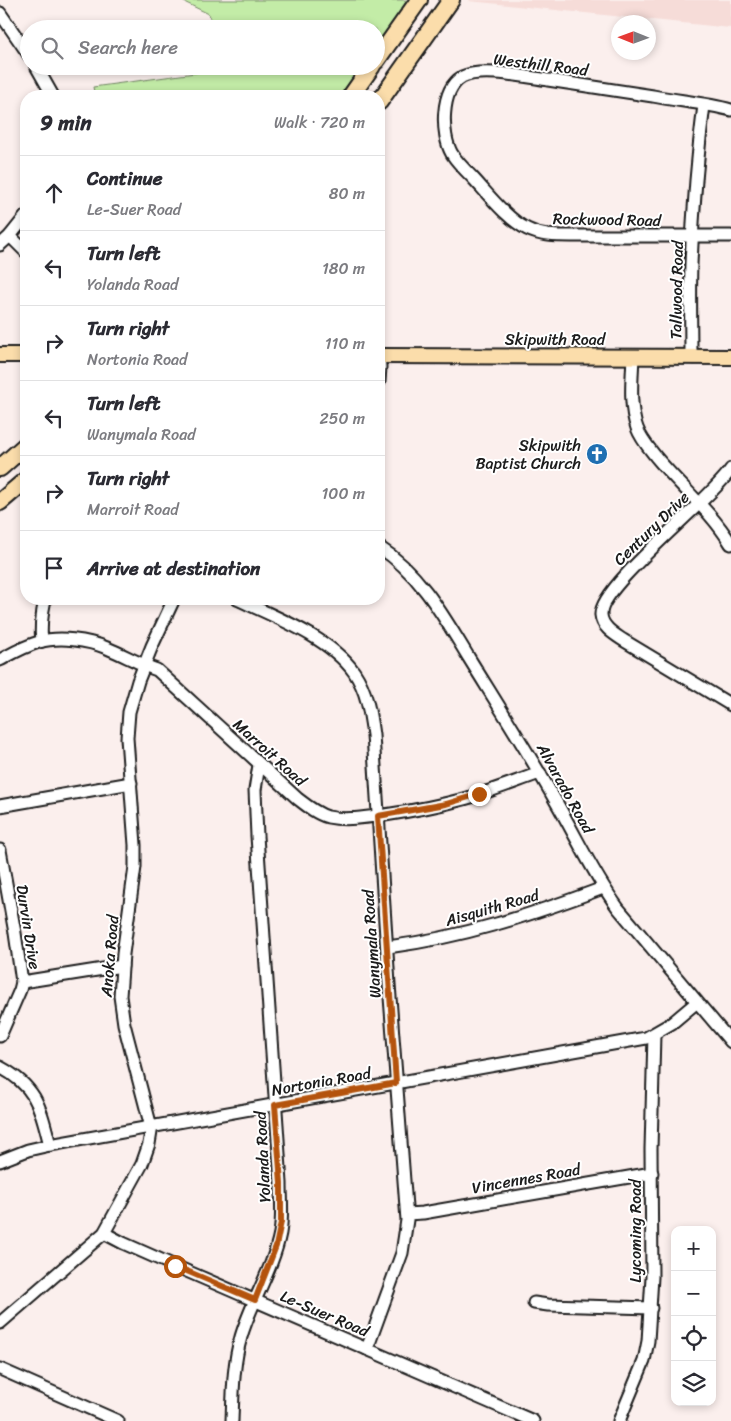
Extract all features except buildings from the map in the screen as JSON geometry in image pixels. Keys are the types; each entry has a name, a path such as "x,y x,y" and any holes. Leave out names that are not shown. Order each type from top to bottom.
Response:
{"highway":[{"path":"385,48 419,0"},
{"path":"385,94 451,0"},
{"path":"355,90 366,75"},
{"path":"0,468 20,450"},
{"path":"0,502 20,485"}],"main road":[{"path":"0,355 20,355"},
{"name":"Skipwith Road","path":"385,356 731,357"}],"street":[{"path":"0,13 20,42"},
{"name":"Westhill Road","path":"454,156 446,133 446,102 448,94 456,82 468,75 484,73 503,74 602,88 731,110"},
{"path":"41,75 50,90"},
{"name":"Tallwood Road","path":"691,357 692,236 704,105"},
{"name":"Rockwood Road","path":"454,156 494,201 517,222 536,233 571,236 731,236"},
{"path":"0,245 20,224"},
{"path":"10,236 20,246"},
{"path":"633,356 634,418 640,435 665,467 714,519 731,544"},
{"name":"Century Drive","path":"731,469 717,486 625,576 609,594 603,604 601,615 608,630 731,705"},
{"name":"Alvarado Road","path":"385,551 409,570 425,590 540,773 603,888 626,919 731,1042"},
{"path":"42,641 41,620 44,605"},
{"name":"Anoka Road","path":"0,1324 104,1233 142,1164 149,1144 151,1128 123,1017 120,996 135,867 134,813 127,738 128,720 135,690 171,605"},
{"name":"Wanymala Road","path":"250,605 306,633 339,655 355,673 364,693 370,714 407,1214 402,1253 367,1349"},
{"name":"Marroit Road","path":"0,660 42,641 76,640 93,643 157,670 259,765 298,799 324,816 350,819 378,816 454,802 540,773"},
{"name":"Yolanda Road","path":"232,1421 237,1356 243,1330 276,1246 281,1222 281,1183 257,836 255,790 259,765"},
{"path":"0,806 131,783"},
{"name":"Durvin Drive","path":"0,850 4,890 15,933 22,982 0,1036"},
{"name":"Aisquith Road","path":"388,947 452,936 494,926 603,888"},
{"path":"22,982 122,966"},
{"name":"Nortonia Road","path":"0,1162 28,1150 50,1145 646,1038 672,1023 697,1002"},
{"name":"Lycoming Road","path":"618,1421 644,1361 651,1308 654,1034"},
{"path":"0,1068 18,1079 30,1091 40,1111 50,1145"},
{"name":"Vincennes Road","path":"407,1214 652,1173"},
{"name":"Le-Suer Road","path":"104,1233 123,1243 533,1421"},
{"path":"534,1303 651,1308"},
{"path":"0,1369 118,1421"}],"shaded area":[{"path":"731,0 731,28 656,20 656,15 611,16 469,1"}],"green space":[{"path":"180,0 409,0 385,33 385,20 211,20 209,14"},
{"path":"180,75 356,75 345,90 94,90 93,87"}],"place":[{"name":"Skipwith Baptist Church","path":"597,454"}],"route":[{"path":"175,1266 255,1300 280,1233 281,1183 275,1105 396,1083 378,816 446,804 479,794"}]}
